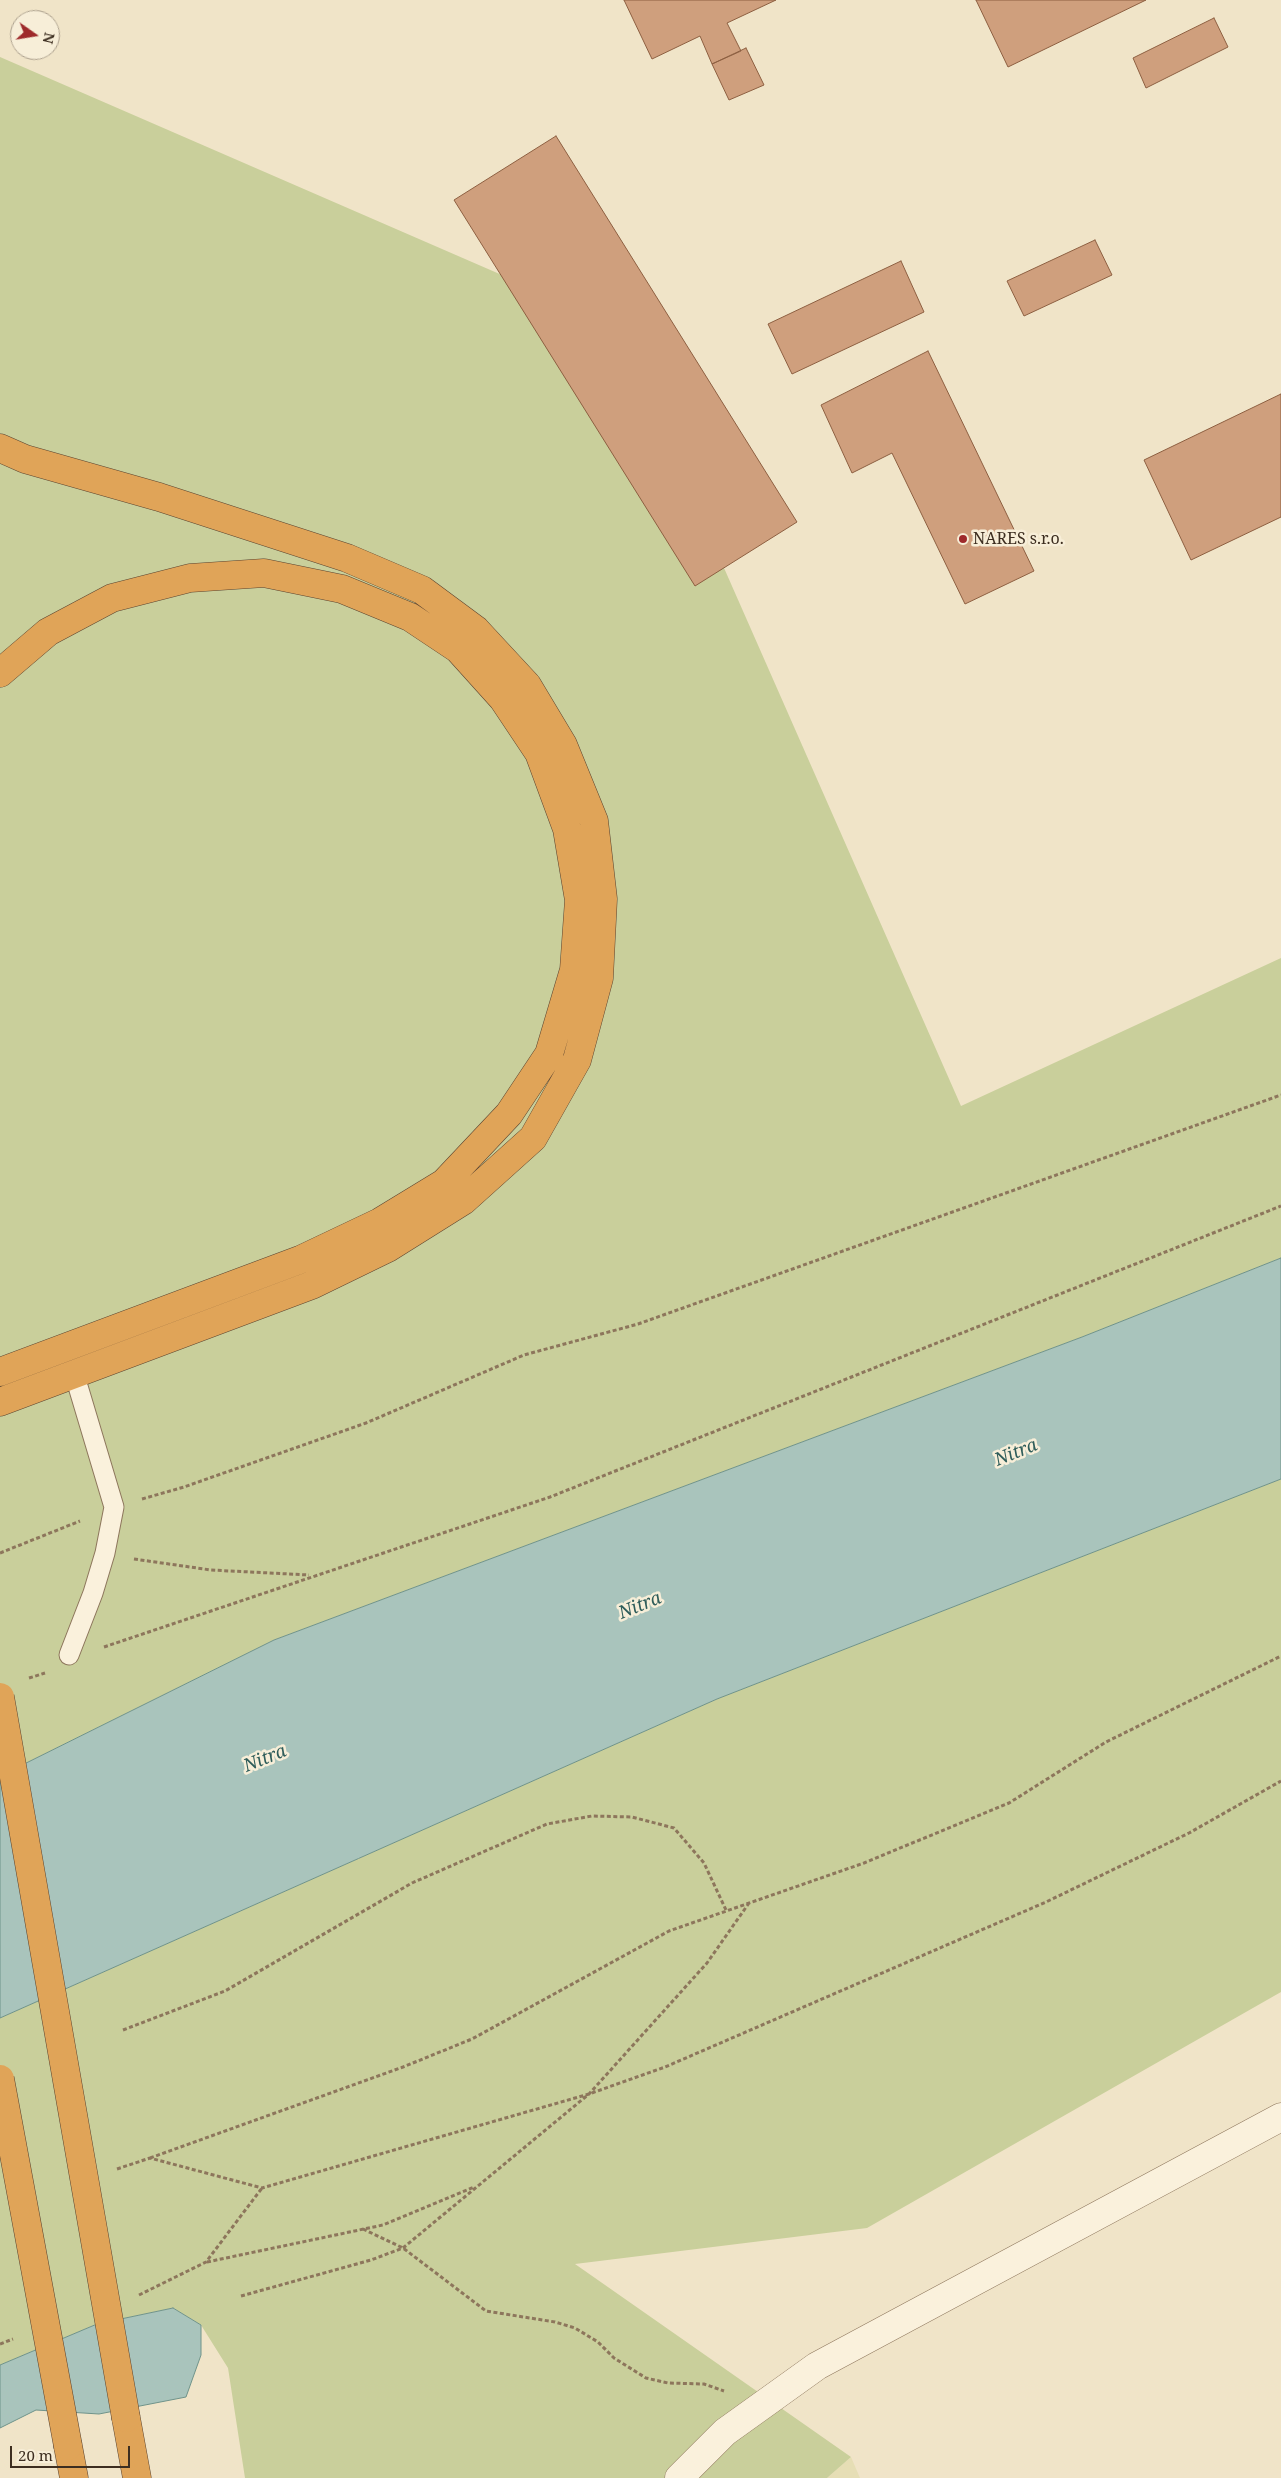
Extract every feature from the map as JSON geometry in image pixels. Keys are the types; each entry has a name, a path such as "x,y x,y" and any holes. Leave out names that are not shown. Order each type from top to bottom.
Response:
{"highway":[{"path":"0,448 25,459 159,497 347,558 422,590 476,630 528,686 563,745 594,821 603,899 599,978 577,1060 534,1138 463,1201 388,1248 312,1285 0,1402"},
{"path":"0,673 48,632 112,598 190,578 264,573 342,589 410,617 458,649 503,699 539,753 566,829 579,900 574,970 550,1054 509,1114 444,1183 380,1222 302,1259 0,1372"},
{"path":"0,1697 137,2478"},
{"path":"0,2079 74,2478"}],"street":[{"path":"679,2478 725,2432 817,2366 1281,2117"}],"lane":[{"path":"69,1655 93,1593 105,1553 114,1507 74,1373"}],"path":[{"path":"0,1554 114,1507 184,1487 366,1423 524,1355 638,1324 1281,1095"},
{"path":"28,1678 46,1672 69,1655 106,1647 550,1497 1281,1206"},
{"path":"105,1553 164,1565 312,1576"},
{"path":"112,2171 394,2070 472,2039 668,1931 864,1863 1009,1803 1106,1742 1281,1656"},
{"path":"150,2158 262,2188 589,2094 665,2067 1046,1902 1189,1833 1281,1781"},
{"path":"123,2030 225,1991 412,1883 547,1824 592,1816 632,1816 674,1828 704,1863 726,1910"},
{"path":"241,2296 371,2260 403,2248 589,2094 707,1963 749,1903"},
{"path":"133,2298 206,2262 383,2225 477,2186"},
{"path":"206,2262 262,2188"},
{"path":"363,2229 403,2248 486,2311 555,2322 575,2328 598,2342 614,2358 646,2378 668,2383 704,2384 718,2387 753,2411"},
{"path":"0,2344 18,2338"}],"shaded area":[{"path":"851,2457 860,2478 827,2478"}],"green space":[{"path":"0,57 617,325 961,1106 1281,958 1281,1258 1082,1337 274,1640 0,1776"},
{"path":"1281,1479 1281,1992 867,2228 575,2264 851,2457 827,2478 245,2478 228,2368 201,2325 173,2308 97,2324 0,2365 0,2018 717,1699"}],"water":[{"name":"Nitra","path":"1281,1258 1281,1479 717,1699 0,2018 0,1776 274,1640 1082,1337"},
{"path":"173,2308 201,2325 201,2355 186,2397 99,2414 36,2410 0,2428 0,2365 97,2324"}],"building":[{"path":"624,0 776,0 727,23 741,51 712,64 700,36 652,59"},
{"path":"976,0 1146,0 1008,67"},
{"path":"1214,18 1228,47 1146,88 1133,58"},
{"path":"746,48 764,85 729,100 712,64"},
{"path":"556,136 797,522 695,586 454,200"},
{"path":"1095,240 1112,275 1024,316 1007,281"},
{"path":"901,261 924,312 792,374 768,324"},
{"path":"928,351 1034,571 965,604 892,453 852,473 821,405"},
{"path":"1281,394 1281,517 1191,560 1144,460"}],"place":[{"name":"NARES s.r.o.","path":"963,539"}]}
